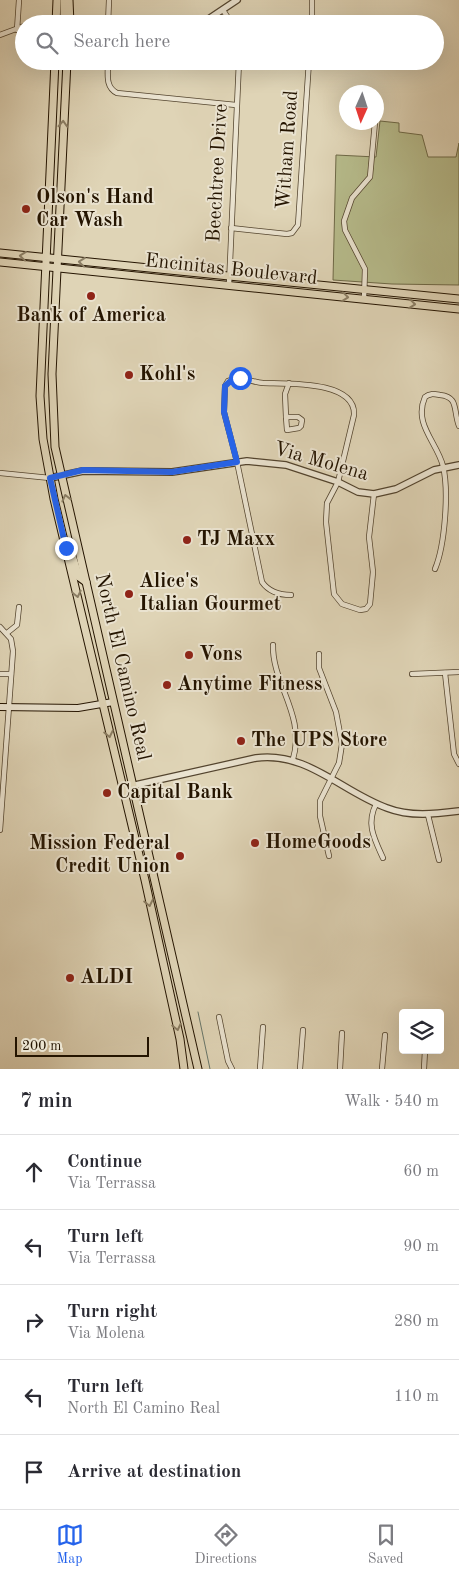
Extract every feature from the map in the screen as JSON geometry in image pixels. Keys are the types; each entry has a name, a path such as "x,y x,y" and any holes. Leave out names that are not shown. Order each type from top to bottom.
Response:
{"main road":[{"path":"56,15 57,0"},
{"path":"64,0 64,15"},
{"path":"69,0 70,15"},
{"path":"54,70 51,152 55,156 56,180 60,187"},
{"path":"60,187 66,70"},
{"name":"North El Camino Real","path":"51,152 41,367 43,439 64,541 180,1039 184,1069"},
{"name":"North El Camino Real","path":"60,187 51,395 56,454 198,1069"},
{"name":"Encinitas Boulevard","path":"0,253 459,299"},
{"name":"Encinitas Boulevard","path":"0,262 459,309"},
{"path":"149,278 160,275 182,277 185,272"},
{"path":"41,367 47,370 47,392 51,395"},
{"path":"42,409 49,415 52,446 56,454"},
{"path":"64,541 70,548 78,577 86,582"},
{"path":"0,707 78,708 113,702"},
{"path":"139,857 146,864 152,887 157,890"}],"street":[{"path":"18,15 19,0"},
{"path":"108,15 109,0"},
{"path":"215,15 237,0"},
{"path":"312,0 312,15"},
{"path":"223,10 226,15"},
{"path":"0,35 15,31"},
{"path":"108,70 108,83 111,90 117,94 236,105"},
{"name":"Beechtree Drive","path":"229,285 238,70"},
{"name":"Witham Road","path":"231,228 287,234 292,233 298,225 308,70"},
{"path":"364,299 365,269 344,230 344,221 352,198 370,177 374,130"},
{"path":"291,595 273,592 267,589 262,582 237,462 224,412 225,386 234,378 260,382 328,387 347,397 354,409 338,482 327,503 326,522 334,594 342,604 358,609 366,609 370,604 373,572 370,537 374,494"},
{"path":"286,417 285,394 289,383"},
{"path":"435,569 447,502 443,467 423,426 425,397 432,394 449,395 455,398 459,426"},
{"name":"Via Molena","path":"50,478 83,470 172,472 237,462 286,465 338,482 358,492 374,494 396,489 443,467 459,465"},
{"path":"0,473 50,478"},
{"path":"7,633 17,625 19,607"},
{"path":"0,627 7,633 13,645 0,830"},
{"path":"272,645 272,659 289,699 294,720 295,752 293,759"},
{"path":"319,654 319,668 336,712 342,744 339,763 322,793 320,808 329,856"},
{"path":"412,674 459,672"},
{"path":"445,673 454,754 459,764"},
{"path":"0,674 11,674"},
{"path":"122,788 256,758 275,756 293,759 376,804 402,812 428,815 459,811"},
{"path":"376,804 372,812 370,826 383,858"},
{"path":"428,815 439,860"},
{"path":"220,1017 232,1069"},
{"path":"260,1069 263,1027"},
{"path":"300,1069 303,1030"},
{"path":"340,1069 342,1033"},
{"path":"382,1069 385,1035"},
{"path":"424,1069 425,1054"}],"green space":[{"path":"384,121 399,123 399,132 422,135 428,157 456,157 459,143 459,285 392,284 333,280 336,155 376,157 379,130 384,130"}],"waterway":[{"path":"198,1012 210,1069"}],"place":[{"name":"Olson's Hand Car Wash","path":"26,209"},
{"name":"Bank of America","path":"91,296"},
{"name":"Kohl's","path":"129,375"},
{"name":"TJ Maxx","path":"187,540"},
{"name":"Alice's Italian Gourmet","path":"129,594"},
{"name":"Vons","path":"189,655"},
{"name":"Anytime Fitness","path":"167,685"},
{"name":"The UPS Store","path":"241,741"},
{"name":"Capital Bank","path":"107,793"},
{"name":"HomeGoods","path":"255,843"},
{"name":"Mission Federal Credit Union","path":"180,856"},
{"name":"ALDI","path":"70,978"}],"route":[{"path":"66,548 50,478 83,470 180,472 237,462 223,404 225,386 228,381 240,378"}]}
